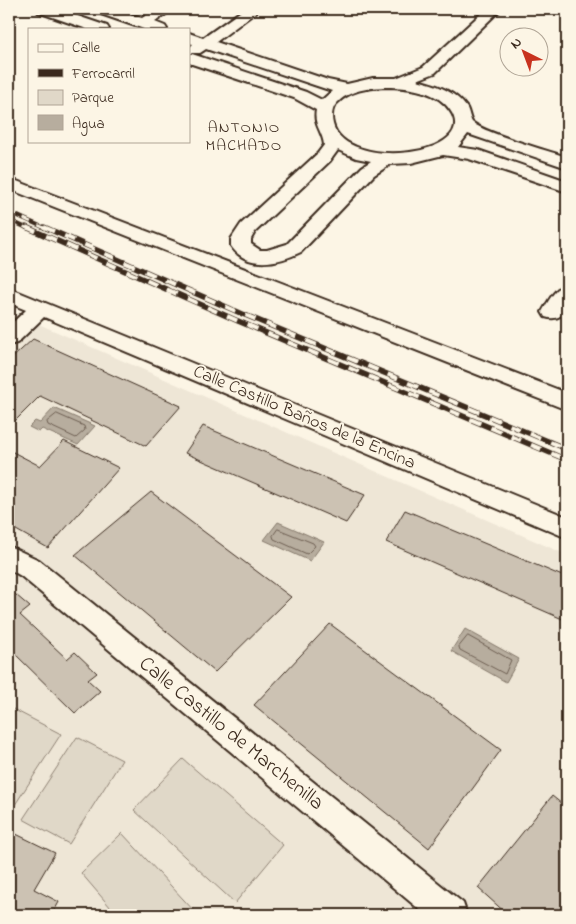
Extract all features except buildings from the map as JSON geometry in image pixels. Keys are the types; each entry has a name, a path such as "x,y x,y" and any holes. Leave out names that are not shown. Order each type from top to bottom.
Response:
{"street":[{"path":"43,9 99,28"},
{"path":"100,9 157,28"},
{"path":"144,24 166,9"},
{"path":"190,55 204,43 253,9"},
{"path":"399,82 429,70 494,9"},
{"path":"190,38 324,84 348,89"},
{"path":"190,56 300,95 325,108"},
{"path":"429,70 428,80 438,92 457,106 462,115 462,130 454,140 441,150 416,157 388,158 355,151 332,136 325,127 323,118 325,108 334,97 348,89 364,84 399,82 420,85 438,92"},
{"path":"463,124 480,134 567,163"},
{"path":"332,136 332,145 324,157 248,228 241,239 241,246 248,252 258,256 270,257 283,254 294,248 368,171 388,158"},
{"path":"441,150 472,154 567,187"},
{"path":"9,183 567,402"},
{"path":"552,312 567,290"},
{"name":"Calle Castillo Baños de la Encina","path":"9,295 567,528"},
{"path":"9,338 41,308"},
{"name":"Calle Castillo de Marchenilla","path":"9,557 37,574 444,914"}],"shaded area":[{"path":"9,311 567,555 567,915 9,915"}],"green space":[{"path":"9,707 61,734 9,814"},
{"path":"77,737 122,760 69,844 23,819"},
{"path":"183,759 283,845 235,903 134,810"},
{"path":"122,833 196,913 194,915 117,915 81,873"}],"water":[{"path":"54,408 95,426 78,445 42,429 39,432 29,427 35,421 40,423"},
{"path":"278,522 324,542 310,561 264,540"},
{"path":"465,629 519,659 506,682 451,651"}],"railway":[{"path":"9,212 47,229"},
{"path":"9,220 29,229"},
{"path":"26,227 238,321 567,460"},
{"path":"44,227 245,315 567,449"}],"district":[{"name":"ANTONIO MACHADO","path":"244,137"}]}
